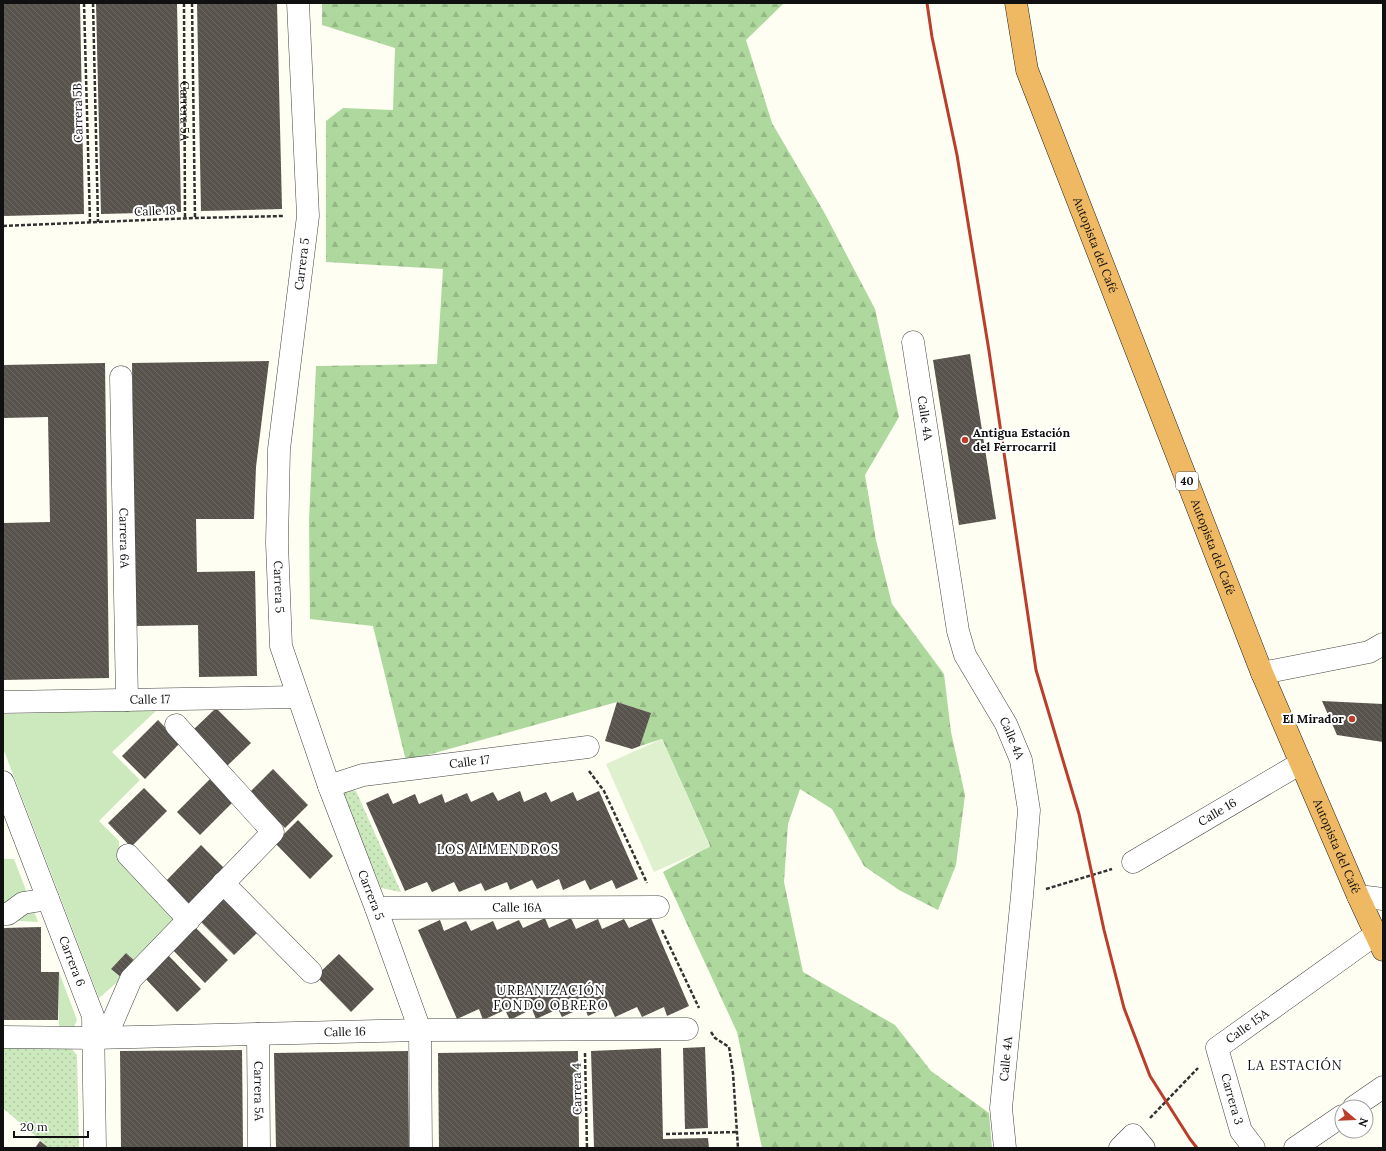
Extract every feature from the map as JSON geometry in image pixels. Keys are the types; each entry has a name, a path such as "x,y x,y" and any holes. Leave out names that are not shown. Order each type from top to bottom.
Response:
{"highway":[{"name":"Autopista del Café","path":"1016,3 1026,70 1262,673 1379,942"}],"street":[{"name":"Carrera 5","path":"298,3 308,216 279,449 277,543 281,646 297,697 329,786 376,908 420,1030 421,1148"},
{"name":"Calle 4A","path":"913,342 958,631 965,655 1006,724 1021,760 1029,810 1001,1108 1005,1148"},
{"name":"Carrera 6A","path":"121,377 127,700"},
{"path":"1262,673 1370,652 1383,644"},
{"name":"Calle 17","path":"3,702 297,697"},
{"path":"94,1038 112,1022 131,979 273,832 176,725"},
{"name":"Calle 17","path":"329,786 363,775 588,747"},
{"name":"Calle 16","path":"1133,862 1301,763"},
{"name":"Carrera 6","path":"3,782 93,1016 95,1148"},
{"path":"128,855 189,920"},
{"path":"223,883 311,972"},
{"path":"1358,896 1383,899"},
{"path":"3,914 8,914 23,903 48,899"},
{"name":"Calle 16A","path":"376,908 658,907"},
{"name":"Calle 15A","path":"1217,1048 1379,942"},
{"name":"Calle 16","path":"3,1037 94,1038 420,1030 687,1030"},
{"name":"Carrera 5A","path":"258,1034 259,1148"},
{"name":"Carrera 3","path":"1217,1048 1241,1131 1254,1148"},
{"path":"1366,1099 1383,1087"},
{"path":"1295,1148 1334,1121"}],"path":[{"name":"Carrera 5B","path":"84,3 90,222"},
{"name":"Carrera 5B","path":"93,3 98,222"},
{"name":"Carrera 5A","path":"184,3 186,218"},
{"name":"Carrera 5A","path":"192,3 195,218"},
{"name":"Calle 18","path":"3,226 186,218 308,216"},
{"path":"1022,896 1092,876 1133,862"},
{"path":"709,1027 715,1038 729,1047 733,1073 738,1148"},
{"name":"Carrera 4","path":"585,1030 587,1148"},
{"name":"Calle 15A","path":"1132,1144 1217,1048"},
{"path":"666,1134 737,1132"}],"green space":[{"path":"322,3 784,3 746,40 772,123 824,212 875,309 899,417 865,475 876,540 892,604 944,674 951,732 965,795 956,865 938,910 899,890 864,866 832,809 800,789 788,824 784,882 803,972 895,1025 931,1071 989,1113 992,1148 762,1148 737,1032 663,872 710,846 662,739 640,746 650,713 617,702 406,761 373,626 310,619 309,521 316,366 437,364 443,269 326,262 326,121 343,108 393,110 395,48 322,25"},
{"path":"158,709 112,752 140,780 99,821 119,841 119,855 173,915 175,923 137,963 126,953 111,969 122,978 99,998 3,748 3,714"},
{"path":"662,739 710,847 654,872 606,764"},
{"path":"344,788 356,791 401,892 381,888 344,796"},
{"path":"3,859 14,859 38,922 3,920"},
{"path":"59,972 77,1020 74,1027 59,1027"},
{"path":"3,1048 71,1048 77,1055 79,1148 49,1148 3,1108"}],"building":[{"path":"3,3 80,3 84,214 4,216"},
{"path":"96,3 177,3 181,212 101,214"},
{"path":"197,3 277,3 282,209 201,211"},
{"name":"Antigua Estación del Ferrocarril","path":"970,354 996,519 959,525 933,360"},
{"path":"269,361 256,467 254,519 196,519 197,572 255,571 257,676 199,677 198,625 136,626 132,363"},
{"path":"105,363 109,678 3,680 3,523 50,522 48,417 3,418 3,365"},
{"name":"El Mirador","path":"1322,701 1383,704 1383,742 1337,735"},
{"path":"617,702 651,713 640,746 632,749 605,741"},
{"path":"216,708 251,743 227,766 193,730"},
{"path":"158,720 180,743 145,779 122,756"},
{"path":"273,769 308,805 285,828 250,792"},
{"path":"213,776 236,799 200,835 177,812"},
{"path":"144,788 167,811 131,847 108,823"},
{"path":"520,791 524,802 546,792 551,802 573,792 577,801 599,791 638,879 616,889 612,880 590,890 585,880 563,890 559,879 537,889 532,880 510,890 507,882 485,891 481,883 459,892 454,882 432,892 427,882 405,891 366,803 388,793 393,804 415,794 419,804 442,794 445,803 467,793 471,802 493,792 498,801"},
{"path":"298,820 333,856 310,879 275,843"},
{"path":"201,845 224,868 188,904 166,881"},
{"path":"222,897 257,933 234,955 199,920"},
{"path":"545,918 549,928 571,918 576,929 598,919 602,929 624,919 629,928 651,918 689,1006 667,1016 664,1007 642,1017 637,1007 615,1017 610,1006 588,1016 584,1007 562,1017 558,1009 536,1019 532,1009 510,1020 505,1010 483,1020 479,1009 457,1019 418,930 440,920 444,931 466,921 471,931 493,921 497,930 519,920 523,928"},
{"path":"193,925 228,960 205,983 170,947"},
{"path":"41,927 41,972 59,972 58,1020 3,1020 3,928"},
{"path":"126,953 137,963 122,978 111,969"},
{"path":"166,953 201,989 177,1012 143,976"},
{"path":"339,954 374,989 351,1012 316,976"},
{"path":"705,1047 708,1128 685,1129 683,1048"},
{"path":"661,1048 663,1139 708,1138 709,1148 594,1148 591,1051"},
{"path":"242,1050 243,1148 121,1148 120,1051"},
{"path":"408,1051 409,1148 276,1148 274,1053"},
{"path":"578,1051 579,1148 439,1148 438,1053"},
{"path":"40,1141 49,1148 35,1148"}],"railway":[{"path":"927,3 932,37 957,155 989,351 1036,670 1079,814 1104,930 1124,1008 1150,1076 1197,1148"}],"place":[{"name":"Antigua Estación del Ferrocarril","path":"965,440"},
{"name":"El Mirador","path":"1352,719"}],"district":[{"name":"LOS ALMENDROS","path":"498,849"},
{"name":"URBANIZACIÓN FONDO OBRERO","path":"551,998"},
{"name":"LA ESTACIÓN","path":"1295,1065"}]}
